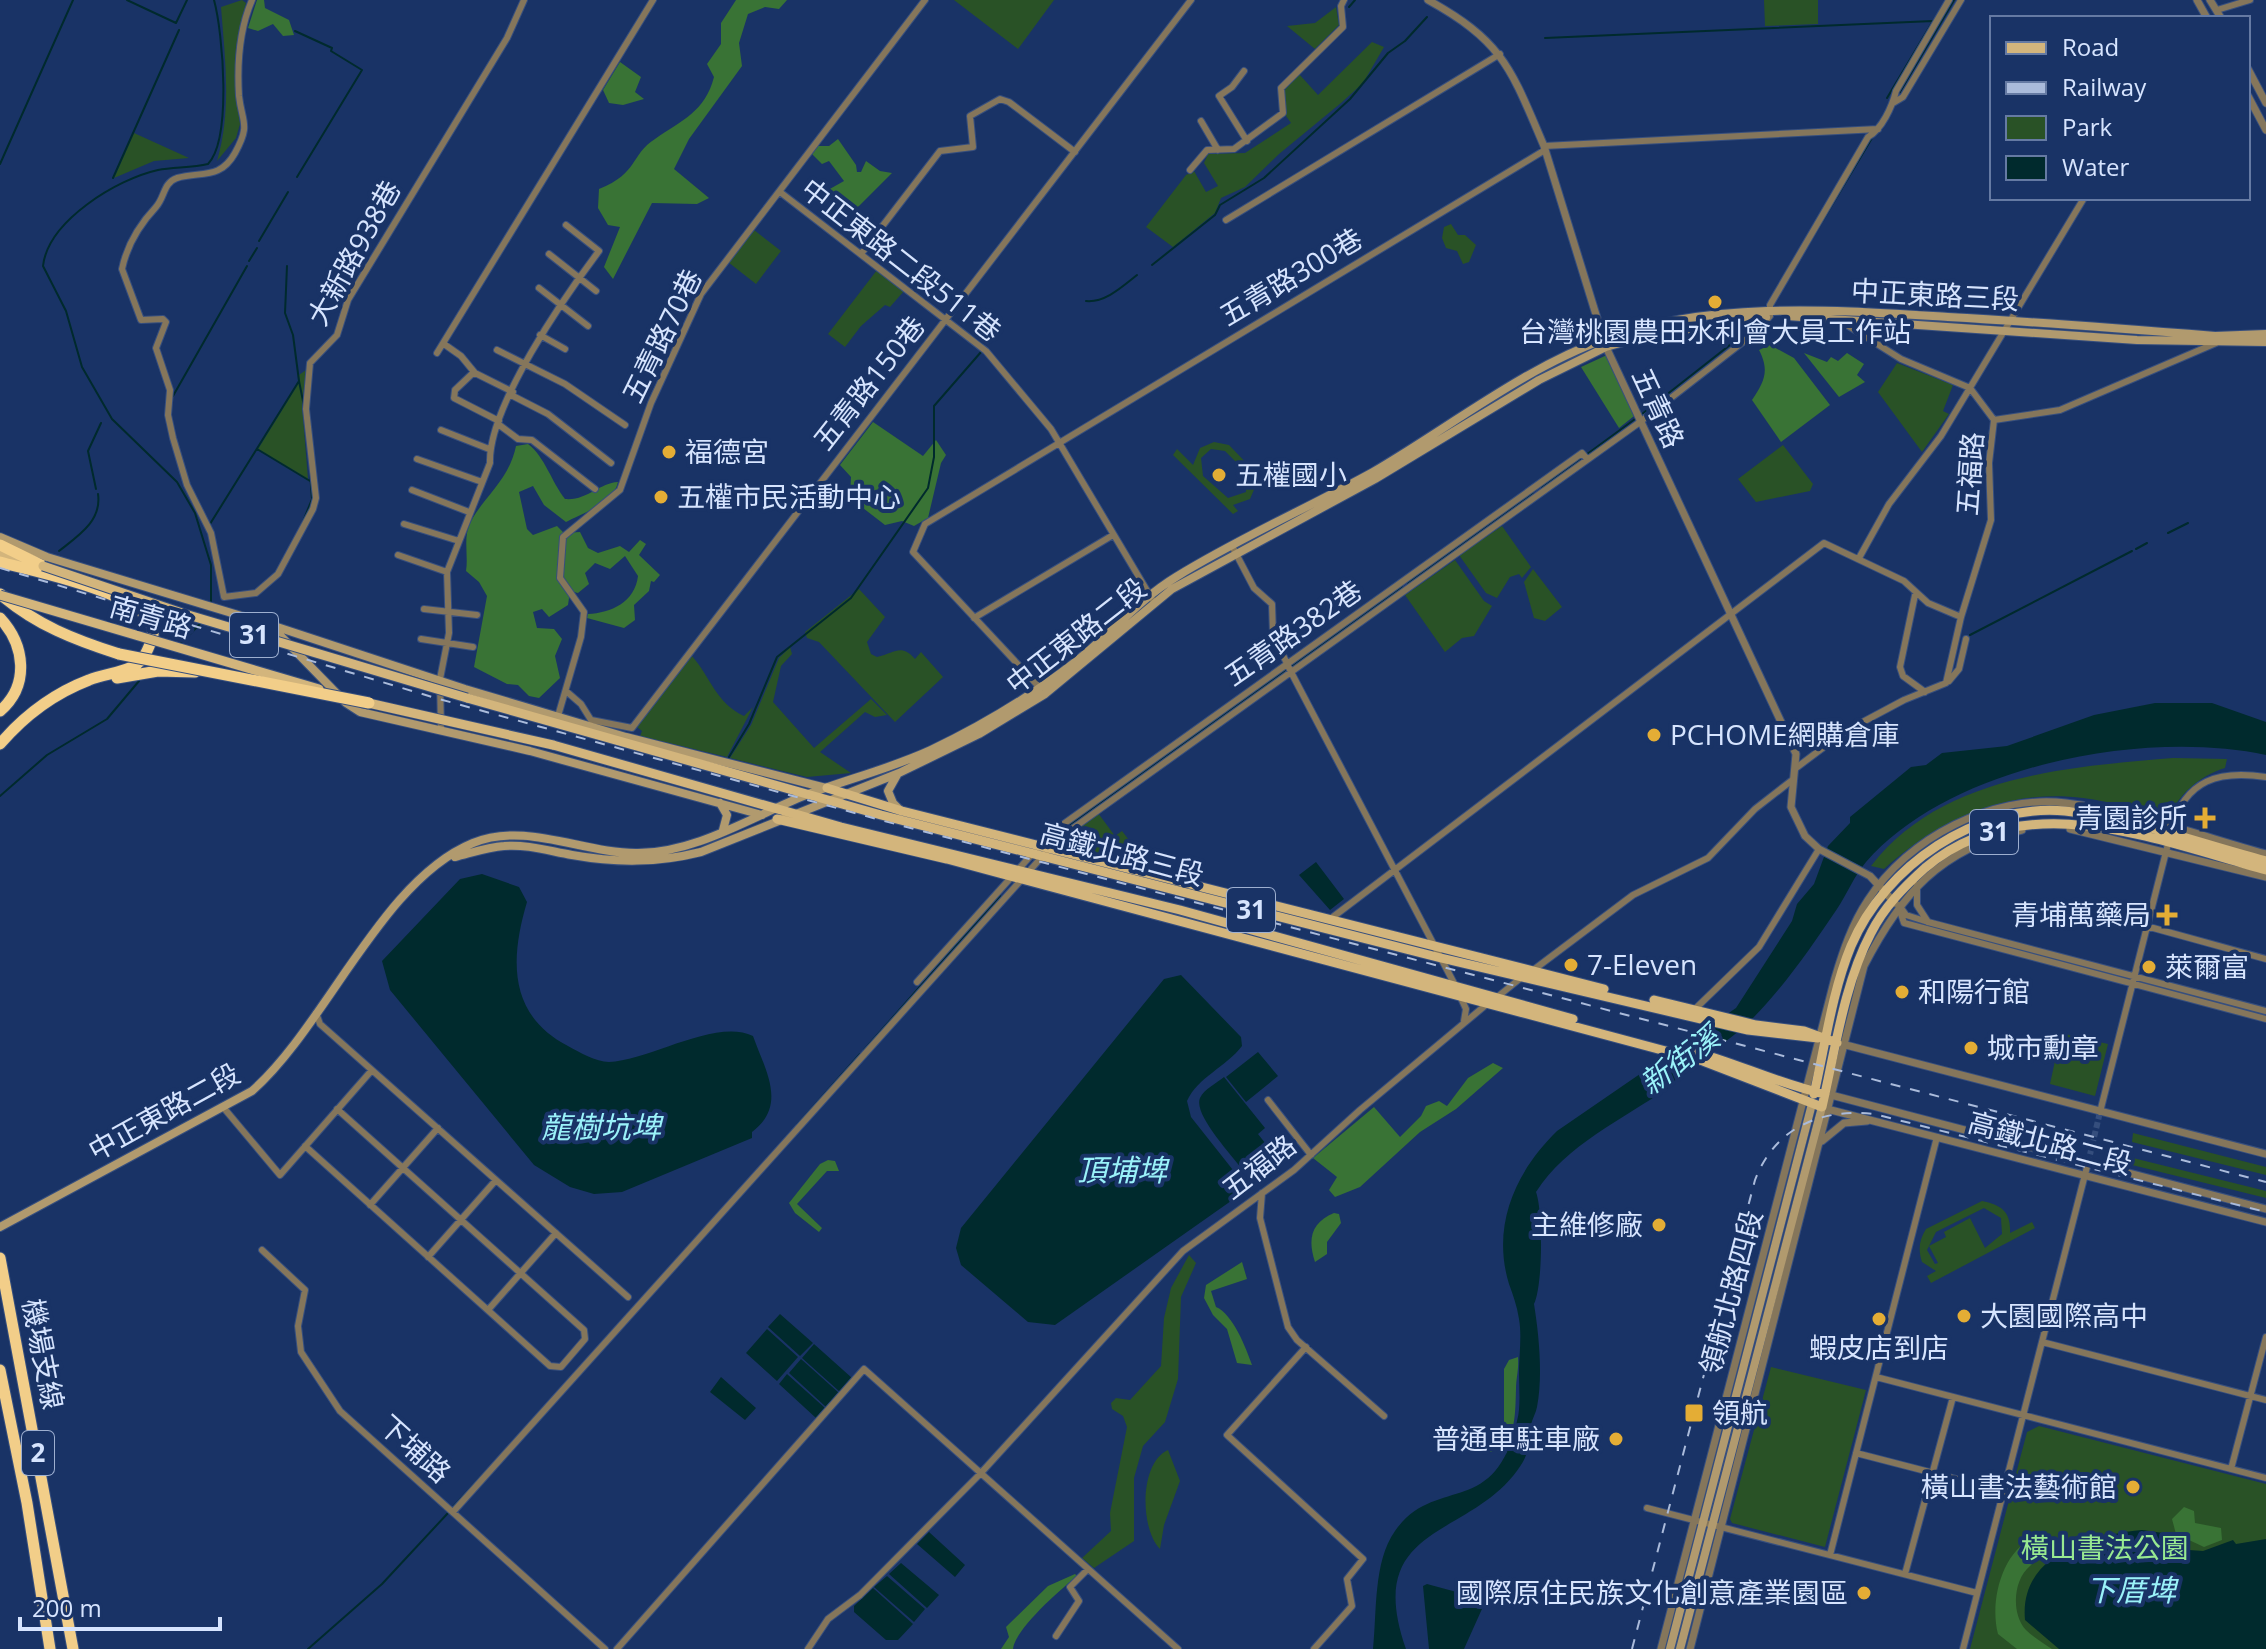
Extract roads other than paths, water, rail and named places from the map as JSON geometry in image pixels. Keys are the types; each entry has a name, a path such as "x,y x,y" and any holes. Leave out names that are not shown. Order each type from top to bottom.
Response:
{"highway":[{"path":"0,545 43,566"},
{"path":"0,562 128,600 148,615 155,631 148,650 133,666 72,687 30,714 0,744"},
{"path":"0,594 21,611 69,638 119,654 369,703"},
{"path":"0,618 17,645 22,665 18,688 0,711"},
{"path":"0,752 45,712 97,684 158,671 223,674"},
{"name":"機場支線","path":"0,1258 73,1649"},
{"name":"機場支線","path":"0,1370 27,1503 50,1649"}],"main road":[{"name":"中正東路三段","path":"1771,314 2008,325 2218,342 2266,342"},
{"name":"中正東路三段","path":"1605,343 1771,314 2215,336 2266,334"},
{"name":"中正東路二段","path":"793,813 944,753 1042,691 1152,598 1234,550 1375,479 1605,343"},
{"name":"南青路","path":"0,537 47,557 268,624 286,635 558,716"},
{"name":"南青路","path":"0,554 185,614 467,698"},
{"name":"南青路","path":"0,594 369,703 553,745"},
{"name":"南青路","path":"286,635 346,703 360,712 530,751"},
{"path":"440,692 454,685"},
{"name":"中正東路二段","path":"447,859 504,846 532,846 637,863 701,852 809,794 856,781 928,751 1042,691"},
{"name":"高鐵北路三段","path":"467,698 825,799 1441,958 1697,1013 1752,1028 1840,1044"},
{"name":"高鐵北路三段","path":"558,716 827,788 1038,855 1206,888 1436,947 1526,975"},
{"name":"高鐵北路三段","path":"553,745 776,813 947,859 1014,873"},
{"name":"高鐵北路三段","path":"530,751 762,815 793,813 924,846 1161,915 1706,1058 1781,1089 1818,1099"},
{"path":"899,773 888,791 893,803 902,811"},
{"path":"720,802 727,815 723,830"},
{"name":"中正東路二段","path":"0,1227 223,1107 264,1080 409,889 475,842 520,836 640,853 723,830 762,815"},
{"name":"31","path":"1822,1039 1851,947 1888,896 1942,854 1980,837 2035,822 2087,824 2266,861"},
{"name":"31","path":"2169,839 2266,870"},
{"path":"924,846 947,859"},
{"name":"高鐵北路三段","path":"1025,876 1210,919 1458,991"},
{"path":"1161,887 1206,888"},
{"name":"31","path":"1840,1044 1863,950 1888,896"},
{"path":"1161,915 1210,919"},
{"name":"領航北路四段","path":"1680,1649 1717,1526 1818,1099 1822,1039"},
{"name":"領航北路四段","path":"1670,1649 1699,1522 1818,1099 1840,1044"}],"street":[{"name":"大新路938巷","path":"252,0 242,26 239,54 240,99 246,118 245,129 234,155 224,168 213,175 176,179 167,184 157,206 144,215 122,269 141,320 163,319 166,322 156,348 170,390 170,423 187,485 211,533 224,597 256,593 278,574 313,509 316,498 306,409 310,363 337,335 348,300 507,38 524,0"},
{"path":"437,353 653,0"},
{"name":"五青路70巷","path":"558,716 584,612 560,578 563,537 620,490 651,403 701,294 925,0"},
{"name":"五青路150巷","path":"566,691 581,704 591,720 632,728 1191,0"},
{"path":"1190,170 1207,150 1234,149 1283,113 1281,88 1343,27 1341,6 1344,0"},
{"name":"五青路","path":"1428,0 1481,33 1500,54 1544,148 1605,343 1796,754 1796,768"},
{"path":"1771,314 1770,305 1868,137 1878,129 1893,103 1896,91 1949,0"},
{"path":"1893,103 1903,97 1961,0"},
{"path":"2197,0 2206,16"},
{"path":"2210,0 2219,14"},
{"path":"2202,8 2219,14 2250,0"},
{"path":"2197,16 2202,8"},
{"path":"1226,220 1500,54"},
{"path":"1244,71 1232,87 1219,96 1247,141"},
{"path":"2250,73 2266,103"},
{"path":"861,254 940,151 973,147 970,116 976,109 1000,99 1009,102 1075,152"},
{"path":"2250,100 2266,130"},
{"path":"1201,121 1218,150"},
{"path":"1544,148 1878,129"},
{"name":"五青路300巷","path":"974,618 913,552 925,524 1544,148"},
{"name":"中正東路二段511巷","path":"780,192 986,351 1059,442 1152,598"},
{"path":"1859,558 1889,504 1941,436 2083,200"},
{"path":"441,730 440,679 448,643 450,611 445,585 447,572 490,463 489,449 526,363 540,335 599,251 566,225"},
{"path":"549,254 596,291"},
{"path":"539,288 588,326"},
{"name":"五青路382巷","path":"1038,855 1640,422 1757,331 1771,314"},
{"path":"1836,318 1901,359 1970,388 1994,420"},
{"path":"540,335 565,349"},
{"name":"五福路","path":"1946,683 1961,617 1991,520 1989,463 1994,420 2060,410 2218,342"},
{"path":"444,344 461,356 474,372 548,414 611,463"},
{"path":"497,350 573,388 625,425"},
{"path":"474,372 455,390 454,398 499,423 518,439 532,440 595,489"},
{"path":"441,430 489,449"},
{"name":"五青路382巷","path":"1038,855 1063,825 1582,453 1587,459"},
{"path":"417,459 482,482"},
{"path":"412,490 469,512"},
{"path":"404,524 459,541"},
{"path":"1042,691 974,618 1113,535"},
{"path":"1328,920 1824,543 1904,581 1915,595 1961,617"},
{"path":"1234,550 1254,588 1272,604 1273,634 1458,991 1467,1011 1464,1021"},
{"path":"398,555 447,572"},
{"path":"1915,595 1900,667 1903,676 1925,692"},
{"path":"424,609 477,615"},
{"path":"421,639 473,647"},
{"path":"1966,639 1959,669 1946,683 1844,732 1796,768 1791,781 1791,807 1805,836 1821,850 1861,871 1906,915 2133,978 2266,1019"},
{"path":"2100,1112 2169,839 2187,798 2212,778 2227,774 2266,777"},
{"name":"五福路","path":"808,1649 828,1619 860,1595 980,1474 1183,1251 1311,1155 1464,1021 1633,895 1708,858 1755,809 1791,781"},
{"name":"31","path":"1888,896 1906,858 1962,821 2013,806 2063,802 2266,877"},
{"name":"31","path":"1888,896 1918,885 1971,846 2020,830 2071,829 2169,839 2266,854"},
{"path":"1697,1013 1759,947 1821,850"},
{"path":"917,982 1014,873 1038,855"},
{"path":"453,1512 1025,876 1038,855"},
{"path":"1918,885 1917,905 1928,922"},
{"path":"1888,896 1904,923 2266,1011"},
{"path":"2146,926 2266,959"},
{"path":"316,1013 320,1024 628,1297"},
{"name":"高鐵北路二段","path":"1840,1044 2266,1154"},
{"path":"223,1107 280,1175 372,1070"},
{"name":"高鐵北路二段","path":"1818,1099 1874,1120 2266,1222"},
{"name":"高鐵北路二段","path":"1818,1099 2266,1209"},
{"name":"領航北路四段","path":"1690,1649 1717,1526 1821,1142 1818,1099"},
{"path":"1268,1100 1311,1155"},
{"path":"305,1146 553,1368 561,1367 585,1339 584,1330 337,1109"},
{"path":"1821,1142 1844,1123 1874,1120"},
{"path":"370,1205 438,1128"},
{"path":"1830,1555 1937,1137"},
{"path":"1963,1649 2088,1163"},
{"path":"428,1257 496,1180"},
{"path":"1262,1193 1260,1218 1288,1327 1306,1347 1384,1416"},
{"path":"488,1310 556,1233"},
{"name":"下埔路","path":"262,1250 305,1290 298,1326 301,1352 340,1411 605,1649"},
{"path":"2231,1469 2266,1337"},
{"path":"2042,1342 2266,1400"},
{"path":"1306,1347 1227,1435 1363,1559 1347,1579 1352,1606 1314,1649"},
{"path":"617,1649 864,1369 1178,1649"},
{"path":"1876,1377 2266,1478"},
{"path":"1905,1574 1953,1397"},
{"path":"1856,1453 2003,1491"},
{"path":"1647,1508 1977,1593"},
{"name":"領航北路四段","path":"1661,1649 1699,1522"},
{"path":"1056,1636 1079,1601 1070,1587 1088,1569"}],"water":[{"name":"新街溪","path":"2155,703 2212,703 2266,722 2266,755 2217,748 2164,747 2108,752 2052,762 1998,779 1947,801 1903,828 1866,862 1797,966 1764,1007 1742,1028 1668,1088 1579,1147 1548,1175 1536,1192 1541,1248 1534,1304 1540,1382 1526,1454 1521,1465 1500,1489 1429,1537 1410,1554 1398,1577 1396,1607 1406,1649 1373,1649 1379,1572 1395,1531 1411,1514 1428,1504 1479,1484 1494,1472 1507,1452 1519,1409 1520,1326 1504,1262 1505,1220 1519,1181 1542,1147 1557,1131 1736,1008 1792,921 1797,904 1814,884 1828,846 1850,823 1850,817 1911,767 1926,765 1942,753 2007,746 2094,715"},
{"path":"1316,862 1344,899 1330,910 1299,875"},
{"name":"龍樹坑埤","path":"482,874 519,887 527,902 521,923 517,964 524,1002 548,1033 568,1046 593,1059 609,1062 720,1032 753,1036 767,1074 771,1099 769,1110 763,1122 752,1132 752,1138 622,1192 594,1194 570,1187 534,1165 390,990 382,961 460,879"},
{"name":"頂埔埤","path":"1181,975 1241,1037 1242,1046 1198,1085 1187,1101 1191,1117 1248,1189 1055,1325 1028,1322 961,1265 956,1248 961,1228 1164,979"},
{"path":"1258,1052 1278,1076 1246,1102 1226,1077"},
{"path":"1224,1077 1265,1128 1258,1134 1273,1153 1249,1170 1241,1168 1222,1144 1199,1105 1204,1092"},
{"path":"780,1314 813,1343 800,1356 768,1327"},
{"path":"767,1329 798,1357 777,1381 746,1353"},
{"path":"814,1344 852,1378 840,1392 802,1358"},
{"path":"801,1359 839,1393 826,1407 789,1373"},
{"path":"787,1374 825,1408 816,1418 779,1384"},
{"path":"721,1377 756,1408 745,1420 710,1392"},
{"name":"下厝埤","path":"2142,1530 2163,1533 2189,1550 2203,1551 2233,1540 2236,1544 2266,1539 2266,1649 2059,1649 2025,1620 2026,1597 2034,1579 2046,1564 2081,1543"},
{"path":"929,1532 965,1565 955,1577 917,1544"},
{"path":"901,1563 939,1595 927,1608 889,1574"},
{"path":"887,1576 925,1609 914,1622 874,1587"},
{"path":"1427,1584 1486,1600 1464,1649 1429,1649 1423,1586"},
{"path":"873,1588 913,1624 898,1640 886,1640 854,1612 854,1606"}],"waterway":[{"path":"0,164 73,0"},
{"path":"127,0 176,23 187,0"},
{"path":"211,605 211,565 195,513 177,482 112,419 82,367 66,311 43,266 57,233 87,204 105,192 158,170 208,164 216,151 223,110 222,60 214,0"},
{"path":"1349,7 1355,0"},
{"path":"1900,92 1954,0"},
{"path":"1152,265 1215,215 1220,205 1264,178 1350,99 1388,53 1405,41 1427,17"},
{"path":"1545,38 1933,21 1887,98"},
{"path":"113,178 179,30"},
{"path":"295,31 332,48 331,51 362,70 297,177"},
{"path":"1807,247 1872,138"},
{"path":"259,241 288,192"},
{"path":"249,261 257,248"},
{"path":"173,396 247,266"},
{"path":"210,524 299,381 293,335 285,313 287,266"},
{"path":"1086,301 1107,297 1137,275"},
{"path":"1642,414 1754,326"},
{"path":"729,757 749,724 777,657 851,598 928,488 934,457 934,406 981,352"},
{"path":"299,381 304,406"},
{"path":"1542,487 1635,419"},
{"path":"96,489 88,451 101,423"},
{"path":"257,449 310,481"},
{"path":"302,524 312,499 310,472"},
{"path":"1408,583 1533,493"},
{"path":"59,551 92,520 98,494"},
{"path":"2168,533 2188,523"},
{"path":"2136,549 2147,543"},
{"path":"1970,635 2132,551"},
{"path":"1292,666 1402,587"},
{"path":"179,645 200,624"},
{"path":"1062,830 1286,670"},
{"path":"0,796 47,755 107,719 139,681"},
{"path":"864,1050 1000,896"},
{"path":"797,1125 860,1054"},
{"path":"453,1507 488,1469"},
{"path":"308,1649 382,1584 448,1513"}],"tunnel":[{"path":"2088,1163 2100,1112"}],"railway":[{"path":"0,568 439,699 884,821 2266,1182"},
{"path":"1632,1649 1755,1180 1774,1147 1787,1135 1802,1125 1835,1114 1874,1114 2266,1212"}],"place":[{"name":"台灣桃園農田水利會大員工作站","path":"1715,302"},
{"name":"福德宮","path":"669,452"},
{"name":"五權國小","path":"1219,475"},
{"name":"五權市民活動中心","path":"661,497"},
{"name":"PCHOME網購倉庫","path":"1654,735"},
{"name":"青園診所","path":"2205,818"},
{"name":"青埔萬藥局","path":"2167,915"},
{"name":"7-Eleven","path":"1571,965"},
{"name":"萊爾富","path":"2149,967"},
{"name":"和陽行館","path":"1902,992"},
{"name":"城市勳章","path":"1971,1048"},
{"name":"主維修廠","path":"1659,1225"},
{"name":"大園國際高中","path":"1964,1316"},
{"name":"蝦皮店到店","path":"1879,1319"},
{"name":"領航","path":"1694,1413"},
{"name":"普通車駐車廠","path":"1616,1439"},
{"name":"橫山書法藝術館","path":"2133,1487"},
{"name":"國際原住民族文化創意產業園區","path":"1864,1593"}],"park label":[{"name":"橫山書法公園","path":"2105,1548"}]}
